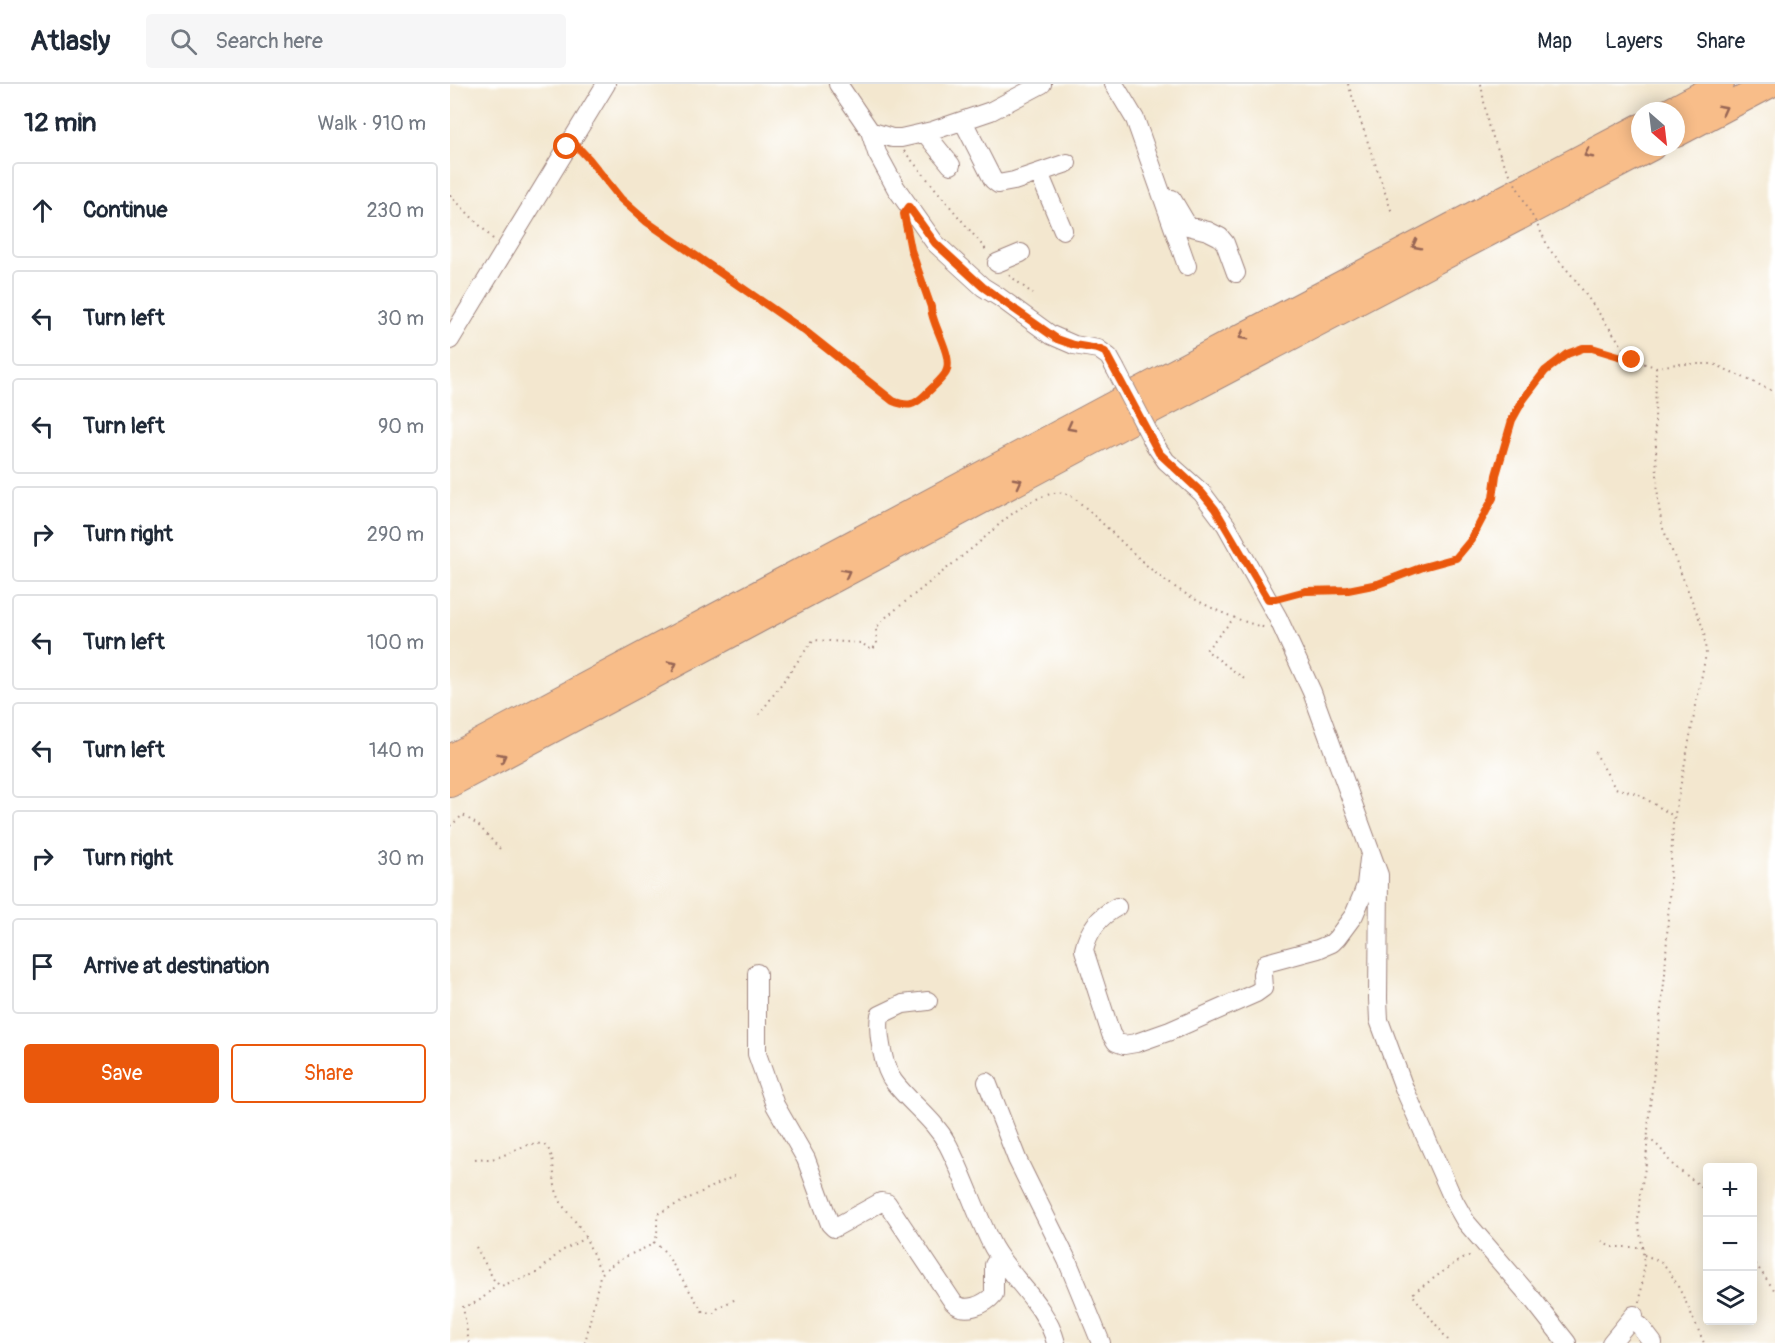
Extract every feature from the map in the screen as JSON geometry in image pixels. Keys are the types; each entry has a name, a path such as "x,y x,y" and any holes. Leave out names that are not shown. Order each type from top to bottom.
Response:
{"highway":[{"path":"1685,103 1721,84"},
{"path":"1685,129 1771,84"},
{"path":"450,758 1631,132"},
{"path":"450,784 1106,434 1635,156"}],"street":[{"path":"450,340 606,84"},
{"path":"838,84 870,131 883,167 935,243 983,287 1057,339 1105,352 1155,445 1166,461 1195,486 1215,509 1268,599 1312,692 1379,875 1379,1020 1404,1088 1457,1207 1466,1222 1534,1301 1566,1343"},
{"path":"870,131 892,138 925,133 991,111 1022,89 1042,84"},
{"path":"1114,84 1135,119 1187,266"},
{"path":"963,121 993,180 998,184 1067,163"},
{"path":"925,133 951,165"},
{"path":"1039,173 1063,230"},
{"path":"1156,178 1188,226 1214,234 1225,243 1236,273"},
{"path":"997,263 1021,253"},
{"path":"1117,907 1103,915 1097,922 1084,950 1111,1034 1116,1042 1124,1045 1170,1031 1256,993 1263,988 1262,974 1266,963 1332,943 1354,915 1366,885 1371,851"},
{"path":"757,973 757,1054 780,1115 806,1159 830,1224 834,1228 881,1202 887,1203 953,1302 961,1308 974,1307 994,1294 994,1265 999,1258"},
{"path":"928,1001 903,1004 880,1015 882,1051 888,1072 895,1084 933,1123 947,1144 983,1228 999,1258 1041,1311 1056,1343"},
{"path":"987,1082 1017,1159 1067,1260 1101,1343"},
{"path":"1611,1343 1632,1317 1653,1343"}],"path":[{"path":"1348,84 1392,213"},
{"path":"1481,84 1488,125 1501,157 1550,249 1574,278 1632,360"},
{"path":"892,138 997,263 1033,294"},
{"path":"571,140 621,199 647,222 806,332 893,401 905,406 912,405 921,399 945,374 948,367 945,350 931,316 931,307 911,250 904,214 909,207"},
{"path":"450,195 504,250"},
{"path":"1268,599 1306,591 1348,590 1378,584 1423,567 1456,558 1471,540 1493,498 1496,475 1512,420 1523,400 1545,371 1567,354 1583,348 1592,348 1656,367 1714,364 1775,392"},
{"path":"1632,1317 1640,1303 1644,1255 1638,1221 1665,974 1675,817 1706,654 1701,623 1662,526 1658,501 1655,423 1656,367"},
{"path":"759,715 813,640 861,643 872,650 877,644 876,628 885,618 1018,508 1054,493 1064,493 1079,502 1158,575 1210,607 1251,624 1286,633"},
{"path":"1235,617 1206,650 1247,681"},
{"path":"1595,752 1615,788 1635,792 1675,817"},
{"path":"450,826 464,815 479,826 500,849"},
{"path":"1647,1139 1658,1146 1675,1166 1699,1183 1703,1189"},
{"path":"475,1159 489,1159 530,1145 544,1146 554,1160 554,1181 560,1202 566,1213 579,1226 602,1273"},
{"path":"585,1343 602,1273 619,1260 654,1242 659,1230 657,1220 659,1213 738,1174"},
{"path":"497,1284 506,1285 537,1273 560,1252 585,1238"},
{"path":"1602,1241 1610,1247 1643,1247"},
{"path":"654,1242 665,1252 703,1312 714,1313 719,1307 736,1299"},
{"path":"476,1247 497,1284"},
{"path":"1448,1340 1412,1294 1455,1263 1487,1247"},
{"path":"1644,1255 1660,1261 1668,1269 1689,1308 1704,1343"},
{"path":"1757,1266 1775,1291"},
{"path":"469,1343 463,1307 484,1299 497,1284"}],"route":[{"path":"567,147 571,140 621,199 647,222 806,332 893,401 905,406 912,405 921,399 945,374 948,367 945,350 931,316 929,300 911,250 904,214 909,207 935,243 983,287 1057,339 1105,352 1159,453 1202,493 1215,509 1268,599 1306,591 1331,592 1378,584 1461,555 1493,498 1496,475 1512,420 1523,400 1545,371 1567,354 1583,348 1592,348 1632,360"}]}
